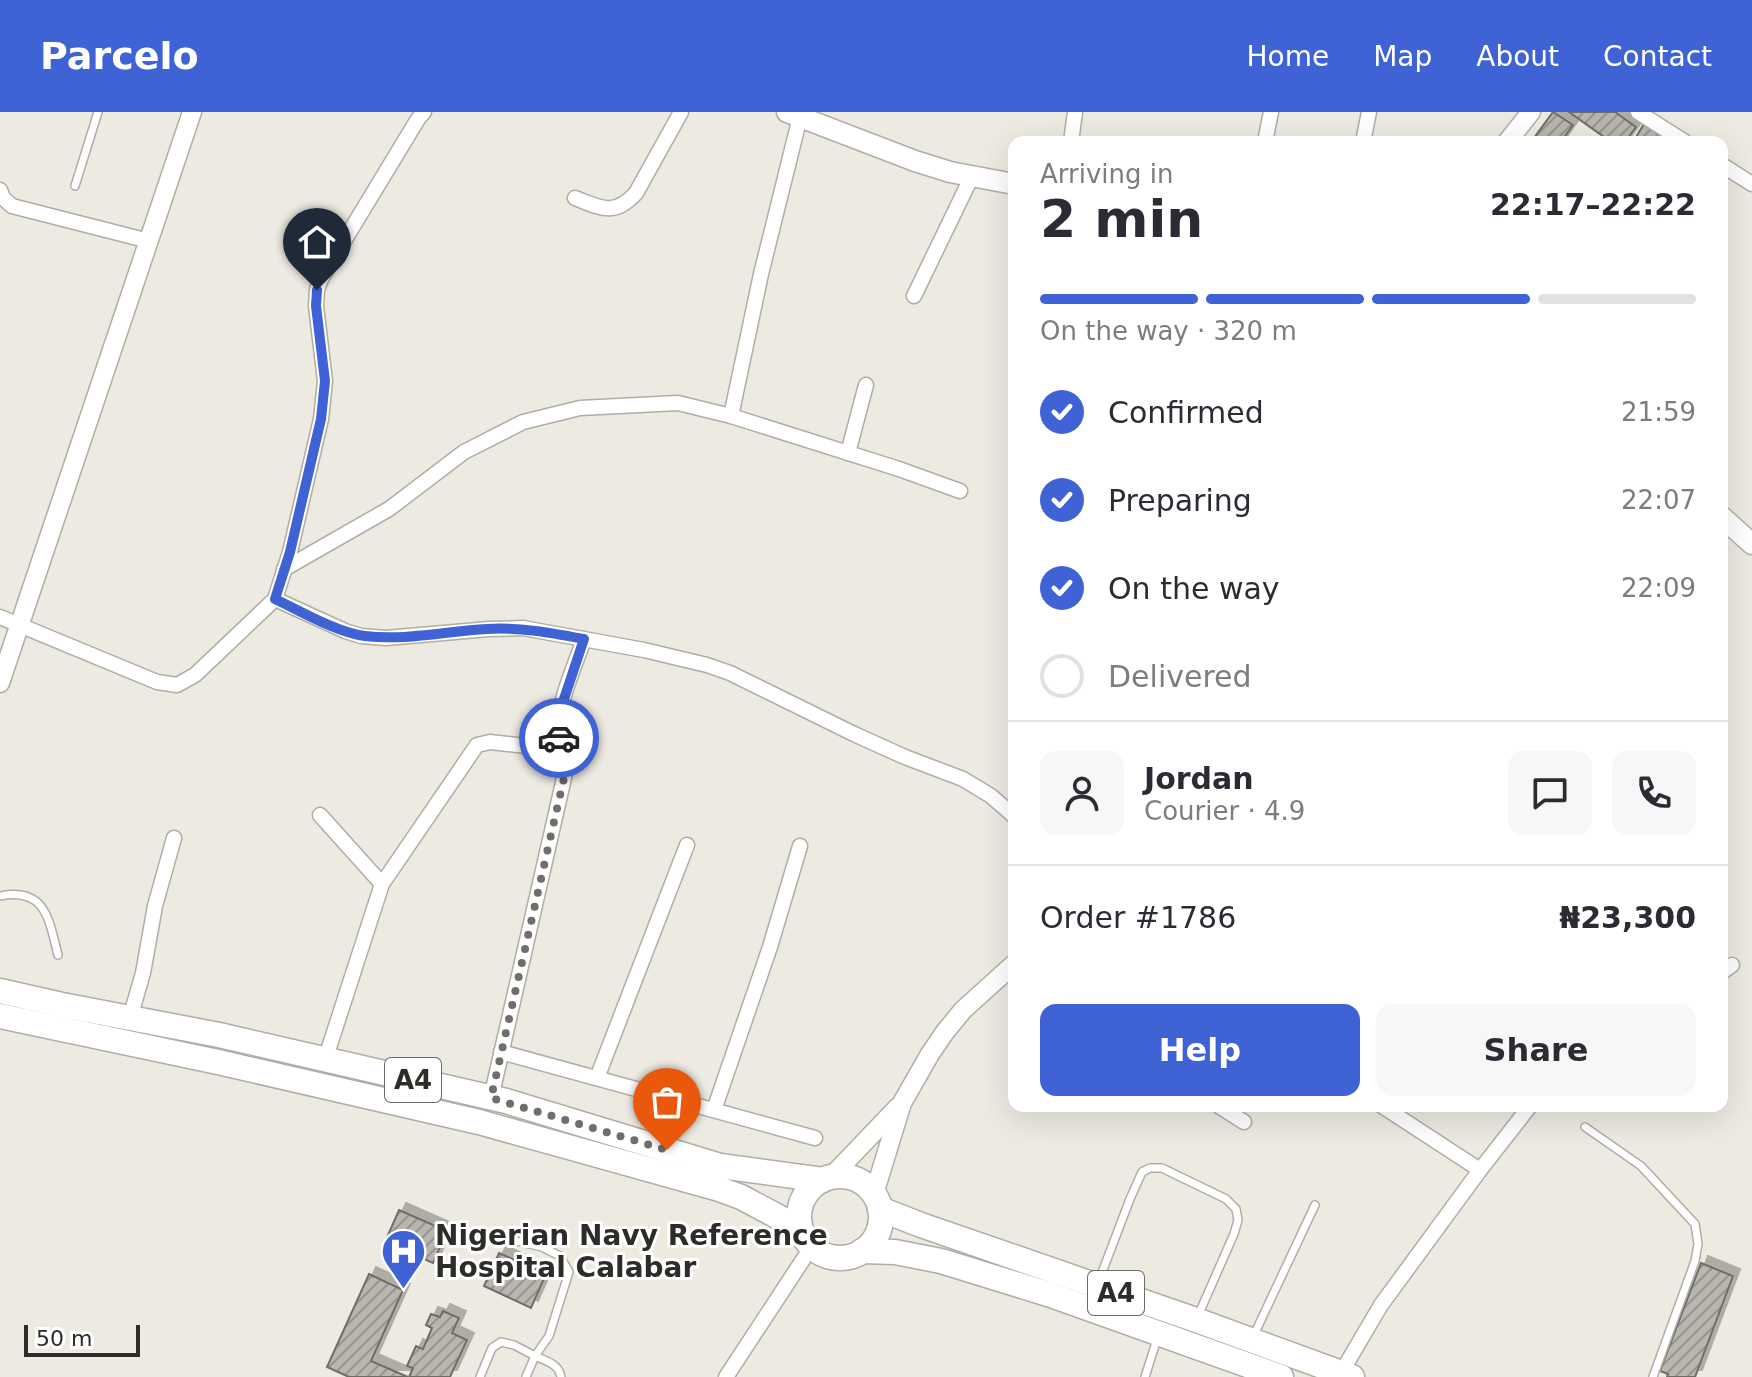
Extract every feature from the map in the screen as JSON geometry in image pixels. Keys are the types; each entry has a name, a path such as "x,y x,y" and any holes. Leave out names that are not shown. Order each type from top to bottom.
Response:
{"highway":[{"name":"A4","path":"0,991 219,1035 491,1098 720,1166 827,1178 852,1177 861,1181 877,1202 921,1225 1347,1375"},
{"name":"A4","path":"0,1016 479,1122 719,1189 741,1197 807,1238 822,1253 833,1257 845,1257 862,1251 895,1252 941,1261 1051,1295 1281,1377"},
{"path":"807,1238 800,1210 804,1197 812,1187 827,1178"},
{"path":"862,1251 878,1233 881,1221 877,1202"}],"main road":[{"path":"804,116 915,161 950,172 1008,183"},
{"path":"1728,522 1752,544"}],"street":[{"path":"0,683 192,112"},
{"path":"0,617 157,682 177,685 195,675 275,599 321,419 325,381 317,290 424,112"},
{"path":"575,198 612,210 629,201 681,112"},
{"path":"1072,136 1075,112"},
{"path":"1266,136 1271,112"},
{"path":"1364,136 1369,112"},
{"path":"1512,136 1531,112"},
{"path":"1638,112 1676,136"},
{"path":"731,416 761,274 804,116"},
{"path":"1728,169 1752,184"},
{"path":"914,296 972,176"},
{"path":"0,190 12,206 149,241"},
{"path":"848,453 866,385"},
{"path":"284,569 389,509 464,452 523,422 580,408 678,403 731,416 960,491"},
{"path":"275,599 361,636 386,638 523,628 685,659 730,673 867,740 963,779 1008,811"},
{"path":"491,1098 564,778 565,764 558,737 563,702 584,639"},
{"path":"325,1060 382,884 477,745 490,742 561,750"},
{"path":"320,815 382,884"},
{"path":"130,1018 174,838"},
{"path":"597,1078 687,845"},
{"path":"714,1110 770,947 800,846"},
{"path":"827,1178 902,1103 945,1032 963,1010 1008,969"},
{"path":"501,1052 815,1138"},
{"path":"877,1202 902,1103"},
{"path":"1228,1112 1244,1122"},
{"path":"1391,1112 1480,1170"},
{"path":"1347,1375 1381,1305 1525,1112"},
{"path":"726,1377 807,1238"}],"lane":[{"path":"75,186 98,112"},
{"path":"0,896 19,893 38,903 48,916 58,955"},
{"path":"1585,1127 1641,1166 1695,1224 1698,1244 1695,1261 1653,1377"},
{"path":"1097,1286 1142,1172 1162,1168 1226,1199 1236,1209 1238,1220 1234,1234 1196,1320"},
{"path":"1251,1340 1315,1205"},
{"path":"478,1232 542,1247 560,1256 569,1272 549,1336 535,1356 526,1377"},
{"path":"1145,1377 1159,1334"},
{"path":"480,1377 492,1348 501,1342 553,1364 561,1377"}],"building":[{"path":"1553,112 1573,125 1565,136 1535,136"},
{"path":"1569,112 1615,112 1636,127 1629,136 1603,136"},
{"path":"1644,124 1663,136 1637,136"},
{"path":"399,1210 447,1231 433,1263 385,1242"},
{"path":"499,1253 546,1274 531,1308 484,1286"},
{"path":"1701,1263 1733,1276 1695,1377 1667,1377 1668,1374 1660,1371"},
{"path":"369,1274 403,1290 371,1361 408,1377 349,1377 327,1367"},
{"path":"443,1311 459,1318 452,1333 467,1340 450,1377 409,1377 413,1368 407,1366 416,1346 423,1349 432,1328 426,1325 431,1314 440,1317"}],"way so far":[{"path":"559,738 565,764 564,778 491,1098 667,1150"}],"place":[{"name":"Nigerian Navy Reference Hospital Calabar","path":"404,1290"}],"route":[{"path":"317,290 325,381 321,419 290,552 275,599 361,636 386,638 523,628 584,639 563,702 559,738"}]}
